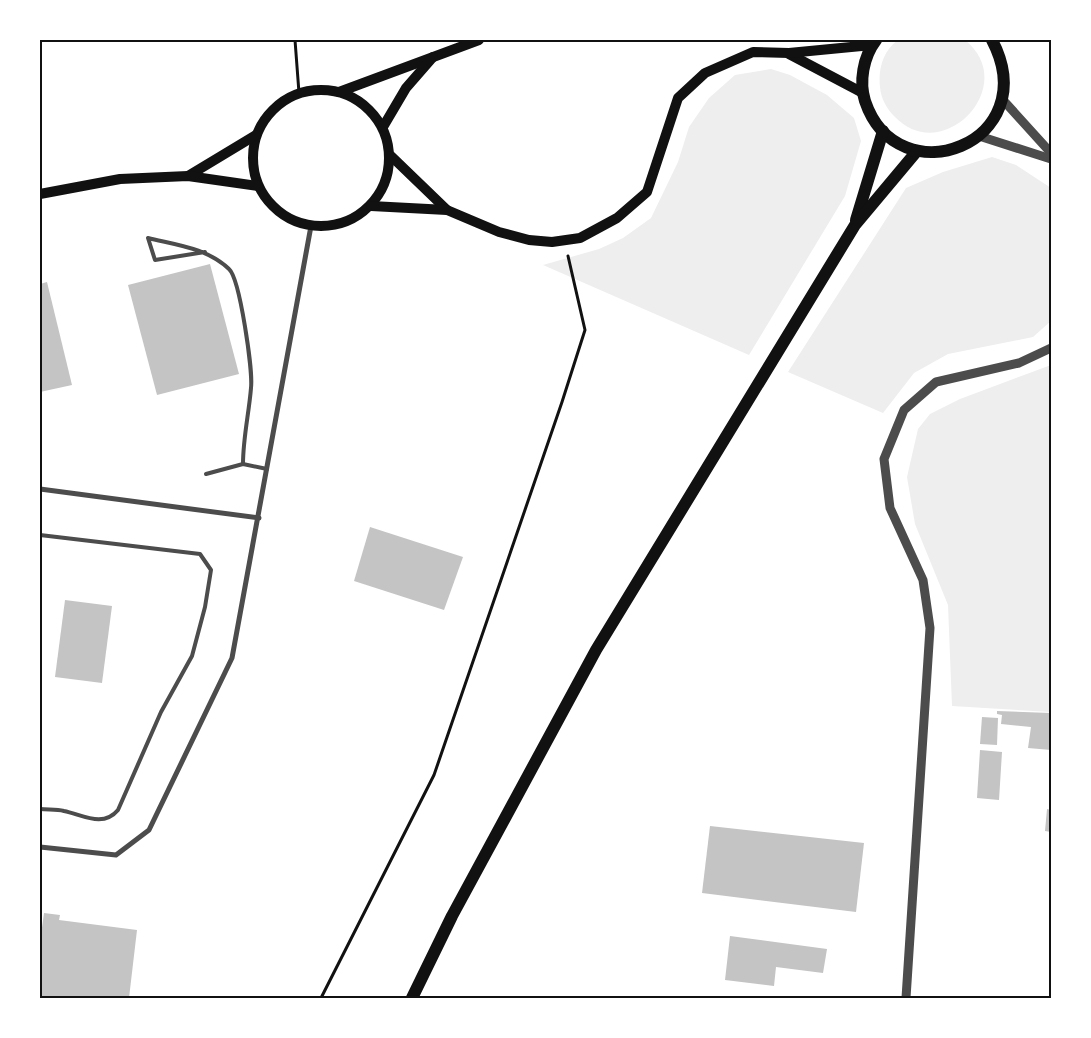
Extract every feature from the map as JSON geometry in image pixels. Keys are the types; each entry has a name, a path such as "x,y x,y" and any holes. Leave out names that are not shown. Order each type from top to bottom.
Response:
{"main road":[{"path":"339,92 479,40"},
{"path":"874,43 863,68 863,93 870,114 883,132 898,144 917,151 946,151 960,148 979,136 994,120 1003,100 1005,79 1002,58 992,40"},
{"path":"371,206 447,210 499,232 529,240 580,238 617,218 647,192 678,98 705,73 753,52 788,53 874,43"},
{"path":"788,53 863,93"},
{"path":"383,127 406,88 435,55"},
{"path":"319,89 339,92 357,99 372,111 383,127 391,156 389,174 382,191 371,206 354,219 333,226 311,226 289,219 271,205 258,186 253,169 256,135 266,117 281,102 299,93 319,89"},
{"path":"854,225 883,132"},
{"path":"188,176 256,135"},
{"path":"412,998 452,916 596,650 854,225 917,151"},
{"path":"391,156 447,210"},
{"path":"40,194 120,178 188,176 258,186"}],"street":[{"path":"1003,100 1051,153"},
{"path":"979,136 1051,159"},
{"path":"40,847 116,855 149,830 232,658 311,226"},
{"path":"906,998 930,628 923,580 890,508 884,459 904,410 936,382 1019,363 1051,348"},
{"path":"40,489 259,518"}],"lane":[{"path":"205,252 155,260 148,238 205,252 231,270 241,300 252,386 243,444 243,464"},
{"path":"206,474 243,464 267,469"},
{"path":"40,535 200,554 211,570 205,607 192,656 161,712 118,810 113,817 101,820 88,819 64,811 40,809"}],"path":[{"path":"295,40 299,93"},
{"path":"321,998 434,775 571,375 585,330 565,240"}],"shaded area":[{"path":"898,40 965,40 980,58 984,78 980,97 969,114 953,126 934,132 914,130 895,117 883,100 880,80 881,67 885,55"},
{"path":"771,69 790,75 827,95 854,118 861,141 845,196 749,355 543,265 599,249 623,238 651,218 678,162 689,127 709,98 735,75"},
{"path":"992,157 1016,165 1051,188 1051,321 1033,337 948,354 914,373 883,413 788,372 906,188 943,172"},
{"path":"1051,365 1051,712 952,706 948,605 915,524 907,477 918,429 930,414 960,399"}],"building":[{"path":"210,264 239,374 157,395 128,285"},
{"path":"47,282 72,385 40,392 40,284"},
{"path":"370,527 463,557 444,610 354,581"},
{"path":"65,600 112,606 102,683 55,677"},
{"path":"997,711 1051,713 1051,750 1028,748 1031,727 1001,724 1002,715 997,714"},
{"path":"982,717 998,718 997,745 980,744"},
{"path":"980,750 1002,752 999,800 977,798"},
{"path":"1047,809 1051,810 1051,832 1045,831"},
{"path":"710,826 864,843 856,912 702,893"},
{"path":"44,913 60,915 59,920 137,930 129,998 40,998 40,942"},
{"path":"730,936 827,949 823,973 776,967 774,986 725,980"}]}
